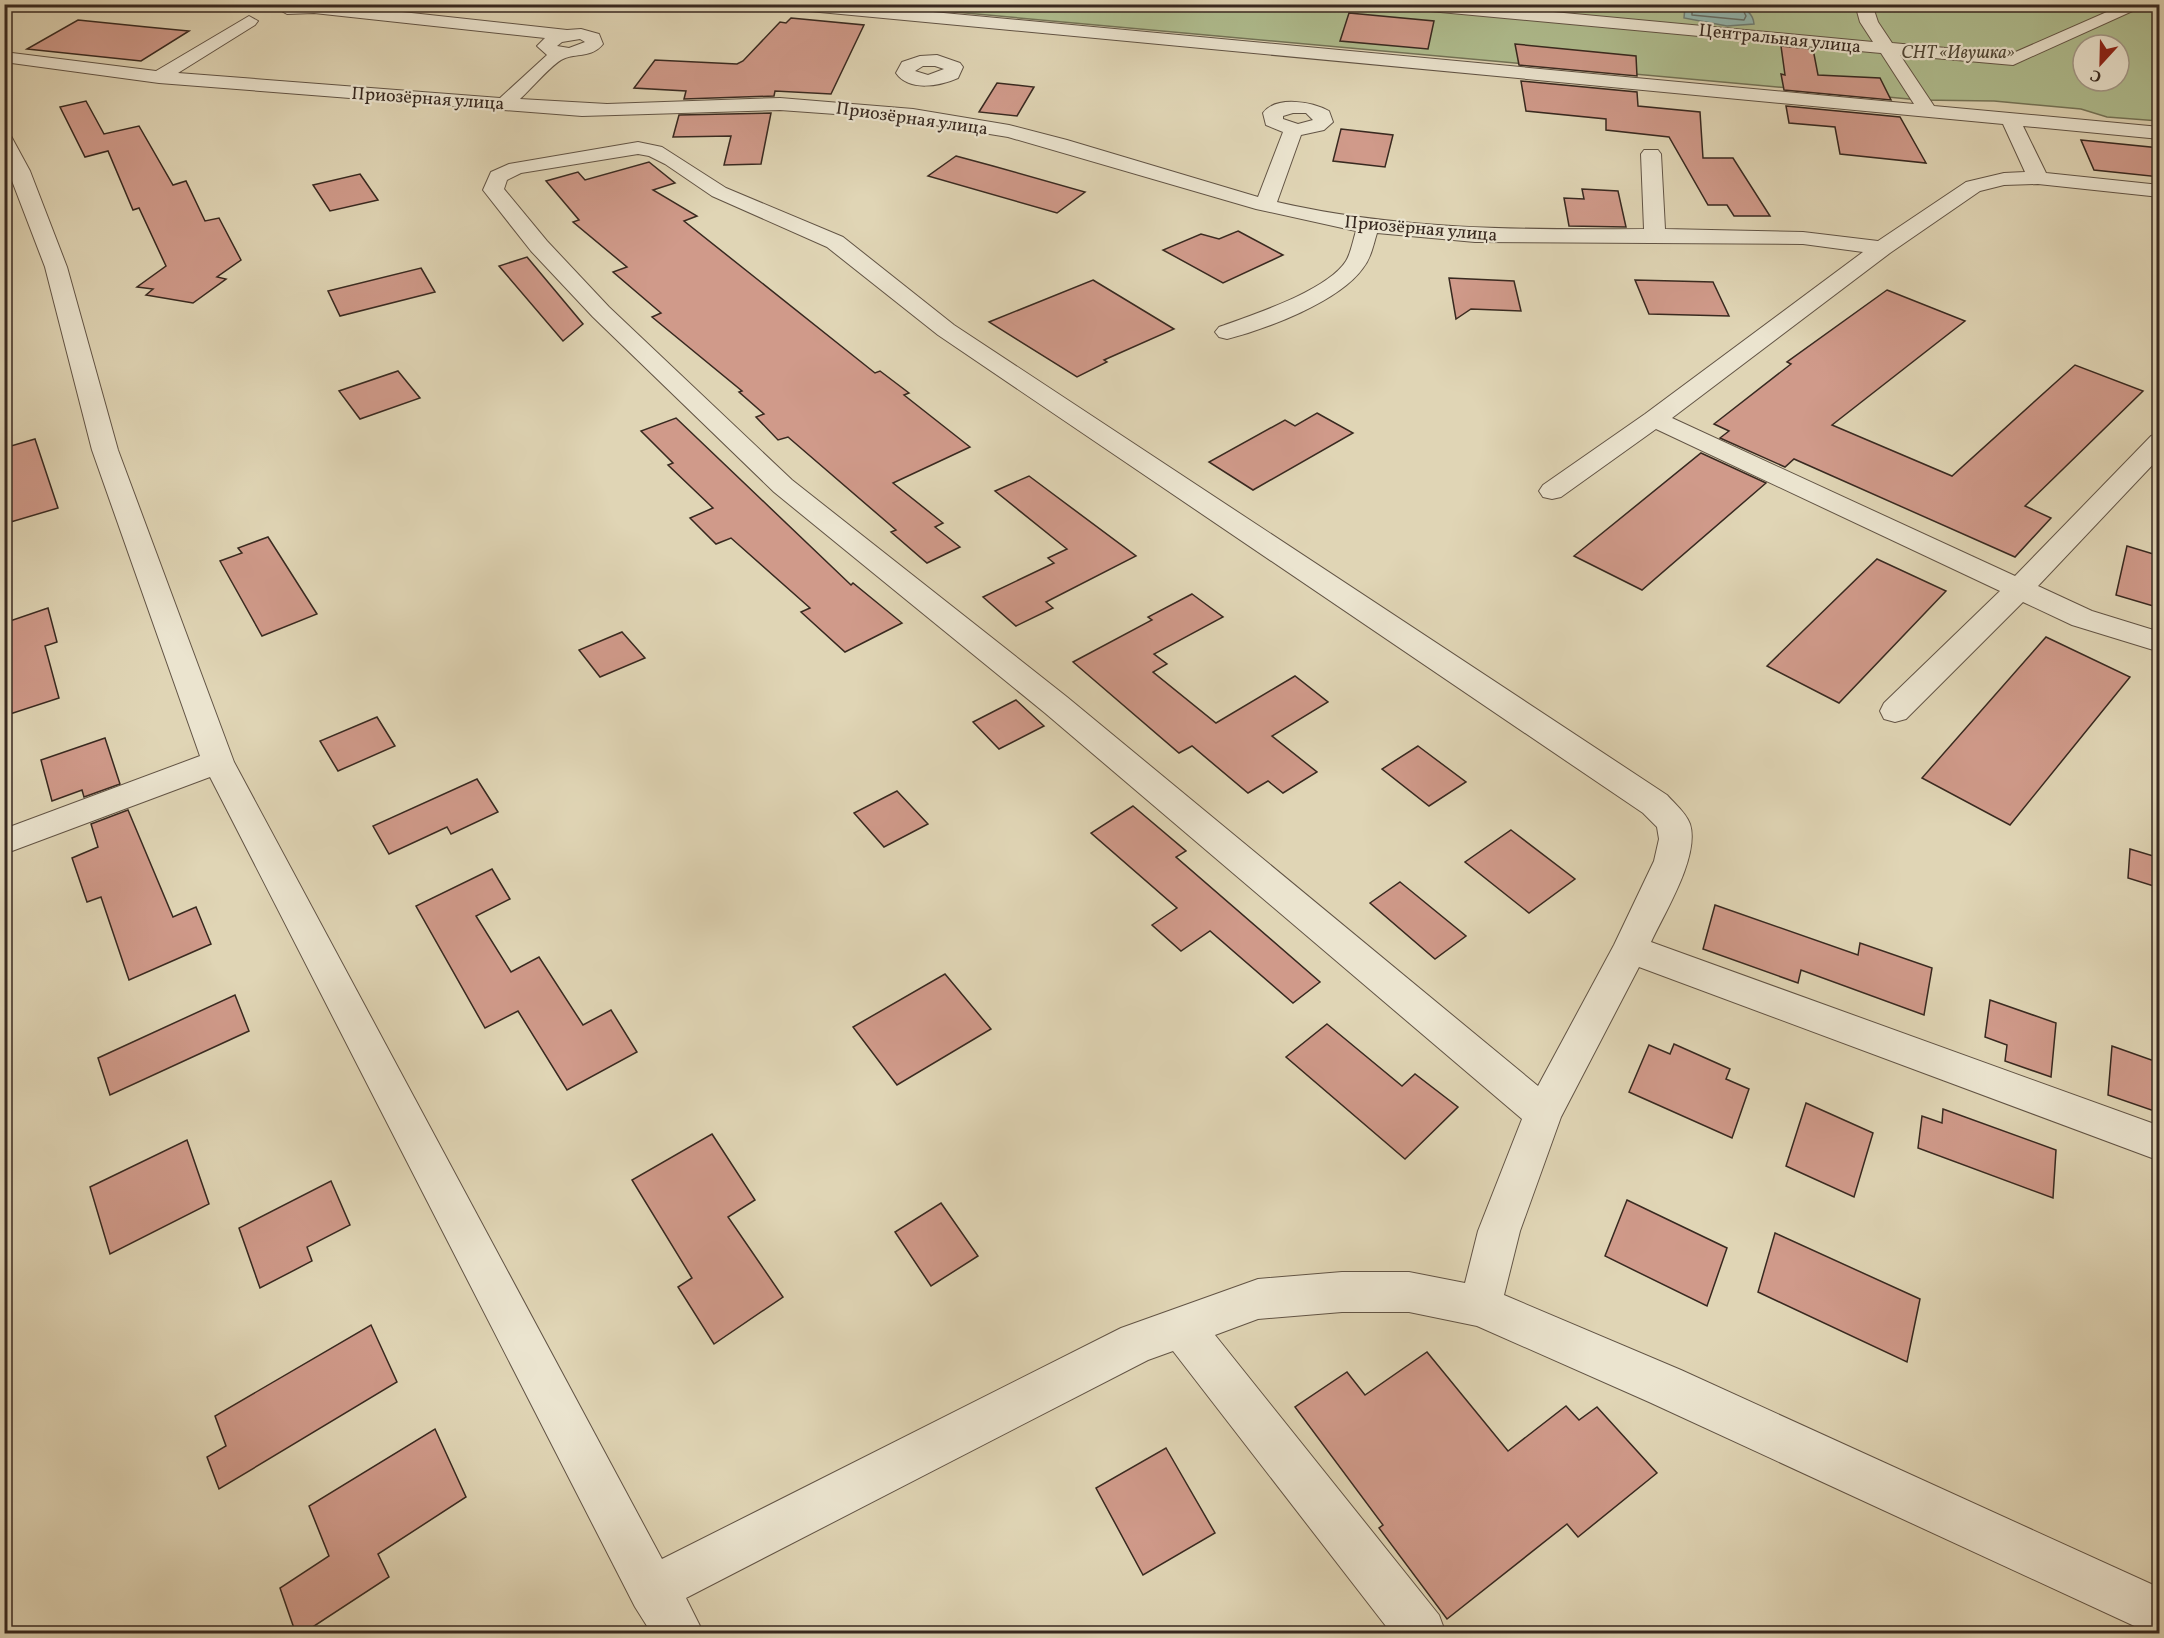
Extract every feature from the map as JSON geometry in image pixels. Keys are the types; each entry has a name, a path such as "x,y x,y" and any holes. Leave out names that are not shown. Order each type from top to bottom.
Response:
{"street":[{"path":"788,4 2160,133"},
{"name":"Центральная улица","path":"1408,4 1584,12 1886,49 2013,60 2140,4"},
{"path":"1863,4 1869,22 1928,111"},
{"path":"2101,4 2123,12"},
{"path":"159,77 269,13 314,8 562,44 504,104"},
{"name":"Приозёрная улица","path":"4,57 159,77 582,110 636,111 780,104 900,113 960,122 1023,136 1265,205 1368,226 1511,236 1655,235 1806,238 1882,248"},
{"path":"900,113 922,80"},
{"path":"2010,119 2038,178"},
{"path":"1265,205 1294,129"},
{"path":"4,140 20,171 56,267 105,450 218,762 652,1590 680,1634"},
{"path":"1480,1306 1499,1231 1543,1114 1630,950 1671,861 1676,839 1673,823 1655,804 946,330 835,242 719,192 655,151 638,148 516,168 498,176 493,190 539,246 601,312 783,486 1056,705 1543,1114"},
{"path":"1652,154 1655,235"},
{"path":"1552,491 1654,419 1882,248 1973,186 2004,179 2038,178 2160,191"},
{"path":"1227,332 1282,311 1338,282 1355,265 1368,226"},
{"path":"1654,419 2082,618 2160,642"},
{"path":"1895,711 2019,589 2160,441"},
{"path":"4,842 218,762"},
{"path":"1630,950 2160,1144"},
{"path":"652,1590 1136,1343 1258,1299 1342,1292 1409,1293 1480,1306 1686,1396 2160,1613"},
{"path":"1181,1327 1422,1632"}],"green space":[{"name":"СНТ «Ивушка»","path":"877,5 2159,5 2159,121 2107,117 2081,109 1994,101 1920,100"}],"water":[{"path":"1695,4 1740,7 1752,16 1754,24 1727,26 1684,18 1685,7"}],"building":[{"path":"1349,13 1434,21 1428,49 1340,41"},
{"path":"791,18 864,25 831,94 775,91 774,96 684,99 686,91 634,88 655,60 737,64 743,61 780,22 786,23"},
{"path":"78,20 189,31 141,61 27,49"},
{"path":"1515,44 1636,56 1637,76 1519,65"},
{"path":"1781,46 1813,49 1818,75 1880,78 1891,100 1784,90 1781,74 1785,75"},
{"path":"1521,81 1637,92 1638,106 1700,112 1703,158 1733,158 1770,216 1734,216 1727,205 1708,205 1669,137 1606,130 1606,119 1526,111"},
{"path":"997,83 1034,87 1017,116 979,112"},
{"path":"86,101 104,134 139,126 173,185 186,181 205,221 219,218 241,260 217,277 226,279 193,303 146,295 153,289 137,287 166,266 139,208 133,210 108,151 85,157 60,107"},
{"path":"1786,106 1900,117 1926,163 1840,154 1835,127 1789,123"},
{"path":"771,113 761,164 724,165 731,136 673,137 679,115"},
{"path":"1341,129 1393,135 1385,167 1333,161"},
{"path":"2081,140 2160,148 2160,177 2094,170"},
{"path":"956,156 1085,192 1057,213 928,176"},
{"path":"649,162 675,183 653,190 697,216 684,221 875,373 880,371 909,393 904,395 970,447 893,483 943,523 935,527 960,547 927,563 891,532 896,530 788,437 778,440 756,417 764,414 739,392 742,391 652,317 661,313 613,272 627,267 573,222 579,220 546,181 578,172 585,180"},
{"path":"360,174 378,200 330,211 313,185"},
{"path":"1582,189 1618,191 1626,227 1569,226 1564,198 1584,199"},
{"path":"1238,231 1283,255 1223,283 1163,250 1201,234 1219,239"},
{"path":"527,257 583,324 563,341 499,266"},
{"path":"421,268 435,292 340,316 328,291"},
{"path":"1449,278 1514,281 1521,311 1471,309 1456,319"},
{"path":"1093,280 1174,329 1104,360 1107,362 1077,377 989,322"},
{"path":"1635,280 1713,282 1729,316 1649,314"},
{"path":"1887,290 1965,321 1832,425 1952,476 2075,365 2143,391 2025,506 2051,518 2015,557 1794,459 1785,467 1720,438 1729,431 1714,424 1791,364 1787,362"},
{"path":"398,371 420,398 360,419 339,391"},
{"path":"1317,413 1353,433 1253,490 1209,462 1285,420 1295,426"},
{"path":"676,418 851,585 853,583 902,623 845,652 801,612 810,608 731,538 716,544 690,518 713,508 668,465 673,463 641,431"},
{"path":"35,439 58,508 4,524 4,448"},
{"path":"1701,453 1766,483 1642,590 1574,556"},
{"path":"1029,476 1136,556 1046,602 1053,608 1016,626 983,597 1054,563 1048,558 1067,549 995,491"},
{"path":"268,537 317,614 262,636 220,561 242,553 238,548"},
{"path":"2127,546 2160,556 2160,608 2116,595"},
{"path":"1877,559 1946,591 1839,703 1767,666"},
{"path":"1192,594 1223,617 1154,654 1167,664 1153,672 1216,723 1295,676 1328,702 1272,736 1317,772 1283,793 1268,781 1248,793 1192,746 1179,753 1073,662 1152,620 1148,617"},
{"path":"48,608 57,642 45,646 59,698 4,716 4,623"},
{"path":"622,632 645,658 600,677 579,650"},
{"path":"2046,637 2130,677 2010,825 1922,778"},
{"path":"1016,700 1044,726 999,749 973,722"},
{"path":"377,717 395,746 338,771 320,741"},
{"path":"105,738 120,784 84,797 82,790 52,801 41,760"},
{"path":"1418,746 1466,782 1429,806 1382,769"},
{"path":"477,779 498,812 451,834 447,827 389,854 373,826"},
{"path":"897,791 928,824 884,847 854,813"},
{"path":"1133,806 1186,851 1176,857 1320,982 1293,1003 1210,931 1181,951 1152,925 1177,908 1091,833"},
{"path":"128,810 173,917 196,907 211,944 129,980 101,897 87,902 72,858 98,847 91,824"},
{"path":"1511,830 1575,879 1529,913 1465,862"},
{"path":"2130,849 2160,858 2160,888 2128,878"},
{"path":"492,869 510,899 476,916 511,972 539,957 583,1025 611,1010 637,1052 567,1090 518,1011 485,1028 416,906"},
{"path":"1400,882 1466,936 1435,959 1370,903"},
{"path":"1715,905 1858,955 1860,943 1932,968 1924,1015 1801,970 1798,983 1703,949"},
{"path":"945,974 991,1029 897,1085 853,1027"},
{"path":"235,995 249,1031 110,1095 98,1058"},
{"path":"1990,1000 2056,1023 2051,1077 2005,1061 2007,1045 1985,1037"},
{"path":"1327,1024 1402,1086 1415,1074 1458,1107 1405,1159 1286,1057"},
{"path":"1674,1044 1730,1069 1726,1079 1749,1089 1732,1138 1629,1092 1649,1045 1670,1054"},
{"path":"2112,1046 2160,1063 2160,1113 2108,1095"},
{"path":"1806,1103 1873,1133 1854,1197 1786,1166"},
{"path":"1943,1109 2056,1150 2053,1198 1918,1148 1922,1116 1942,1123"},
{"path":"712,1134 755,1200 728,1217 783,1297 714,1344 678,1287 692,1278 632,1180"},
{"path":"187,1140 209,1204 110,1254 90,1187"},
{"path":"331,1181 350,1225 307,1247 312,1261 260,1288 239,1228"},
{"path":"1627,1200 1727,1248 1707,1306 1605,1256"},
{"path":"941,1203 978,1256 931,1286 895,1232"},
{"path":"1775,1233 1920,1299 1907,1362 1758,1292"},
{"path":"371,1325 397,1382 219,1489 207,1457 226,1446 215,1416"},
{"path":"1427,1352 1508,1451 1566,1406 1579,1420 1597,1407 1657,1473 1578,1537 1567,1524 1447,1619 1379,1528 1383,1525 1295,1407 1347,1372 1365,1395"},
{"path":"435,1429 466,1497 378,1554 389,1577 302,1634 296,1634 280,1588 329,1556 309,1506"},
{"path":"1166,1448 1215,1533 1143,1575 1096,1488"}]}
